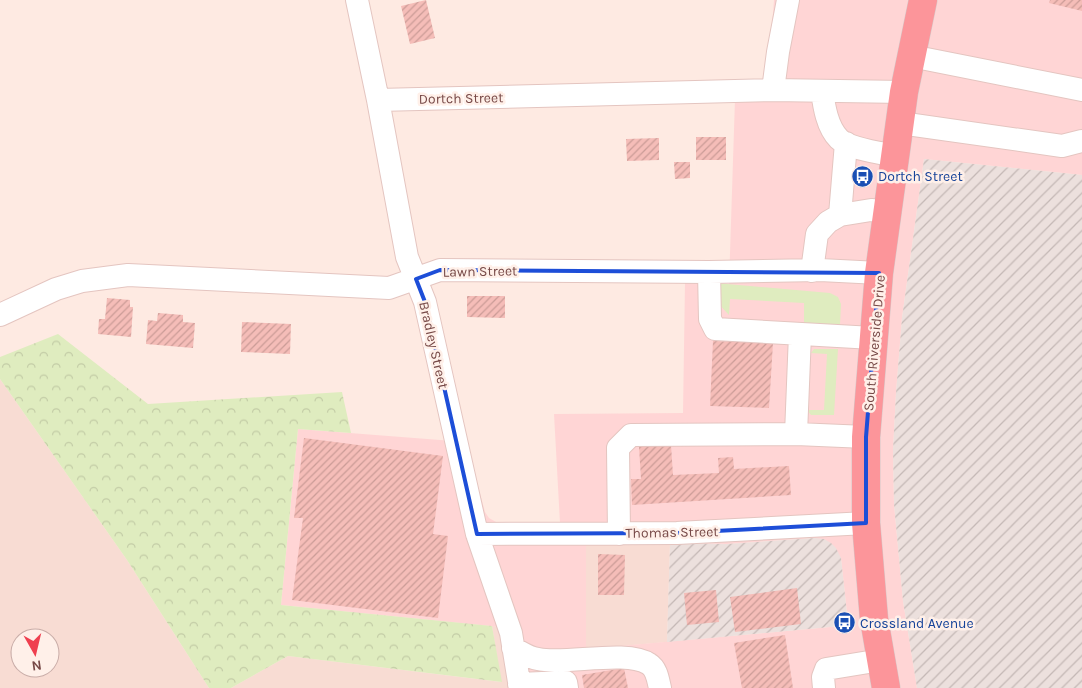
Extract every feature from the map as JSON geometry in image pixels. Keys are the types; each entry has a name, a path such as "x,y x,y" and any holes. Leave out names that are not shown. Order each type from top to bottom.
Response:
{"highway":[{"name":"South Riverside Drive","path":"886,688 874,619 866,523 866,437 880,272 904,92 922,0"}],"street":[{"name":"Bradley Street","path":"357,0 378,100 406,257 425,302 477,534 511,633 520,686"},
{"path":"773,90 788,0"},
{"path":"911,56 1082,90"},
{"name":"Dortch Street","path":"378,100 773,90 904,92"},
{"path":"822,90 824,107 830,124 839,140 896,156"},
{"path":"900,123 1062,146 1082,141"},
{"path":"840,215 846,143"},
{"path":"812,270 817,234 828,222 840,215 870,210 888,212"},
{"name":"Lawn Street","path":"0,315 56,289 82,281 128,275 389,288 440,270 709,272 812,270 880,272"},
{"path":"709,272 710,319 715,329 873,338"},
{"path":"796,434 800,334"},
{"path":"618,534 618,448 631,434 796,434 866,437"},
{"name":"Thomas Street","path":"477,534 618,534 866,523"},
{"path":"513,648 539,660 619,658 638,660 650,664 655,670 660,688"},
{"path":"824,688 823,677 826,669 881,660"},
{"path":"520,686 566,682 567,688"}],"highlighted area":[{"path":"440,270 879,273 866,437 866,523 677,533 477,534 425,302 416,279"}],"shaded area":[{"path":"774,0 1082,0 1082,175 924,159 902,318 893,450 894,504 903,601 917,688 532,688 520,629 281,605 298,429 466,442 485,512 489,518 504,524 560,523 554,414 683,413 685,283 729,284 735,99 767,97","holes":["815,538 841,558 848,623 841,626 586,649 586,542 727,544"]},
{"path":"924,159 1082,175 1082,688 917,688 903,601 894,504 893,450 902,318"},
{"path":"0,379 127,560 209,688 0,688"},
{"path":"824,539 831,543 841,558 848,623 841,626 667,642 670,543 727,544"},
{"path":"586,542 670,543 667,642 586,649"},
{"path":"492,626 521,629 532,688 231,688 288,656 501,682"}],"green space":[{"path":"716,283 830,293 838,297 841,304 840,325 804,325 804,303 730,299 729,315 715,300"},
{"path":"58,334 148,404 342,392 351,433 298,429 281,605 492,626 502,682 288,656 231,688 209,688 127,560 0,379 0,357"},
{"path":"814,349 838,349 834,415 811,415 807,410 824,410 827,354 811,353"}],"building":[{"path":"426,0 435,38 410,44 401,6"},
{"path":"1050,0 1082,0 1082,11 1049,3"},
{"path":"696,137 726,137 726,160 696,160"},
{"path":"659,138 659,160 627,161 626,139"},
{"path":"674,162 690,162 690,178 675,179"},
{"path":"467,296 505,296 505,318 467,317"},
{"path":"107,298 130,300 130,307 133,307 131,337 98,334 99,319 105,319"},
{"path":"158,313 183,315 183,322 195,323 193,348 146,344 148,320 157,321"},
{"path":"242,322 291,324 290,354 241,352"},
{"path":"713,341 773,343 769,408 710,406"},
{"path":"304,438 443,456 433,534 448,536 438,618 292,600 303,518 294,518"},
{"path":"671,445 673,475 719,473 718,458 733,457 734,469 789,466 791,495 632,505 631,479 641,479 639,447"},
{"path":"598,554 625,555 624,595 598,595"},
{"path":"797,588 801,624 735,632 730,597"},
{"path":"716,590 719,622 687,625 684,593"},
{"path":"785,635 793,688 742,688 734,643"},
{"path":"624,668 628,688 584,688 582,675"}],"place":[{"name":"Dortch Street","path":"862,176"},
{"name":"Crossland Avenue","path":"844,623"}]}
